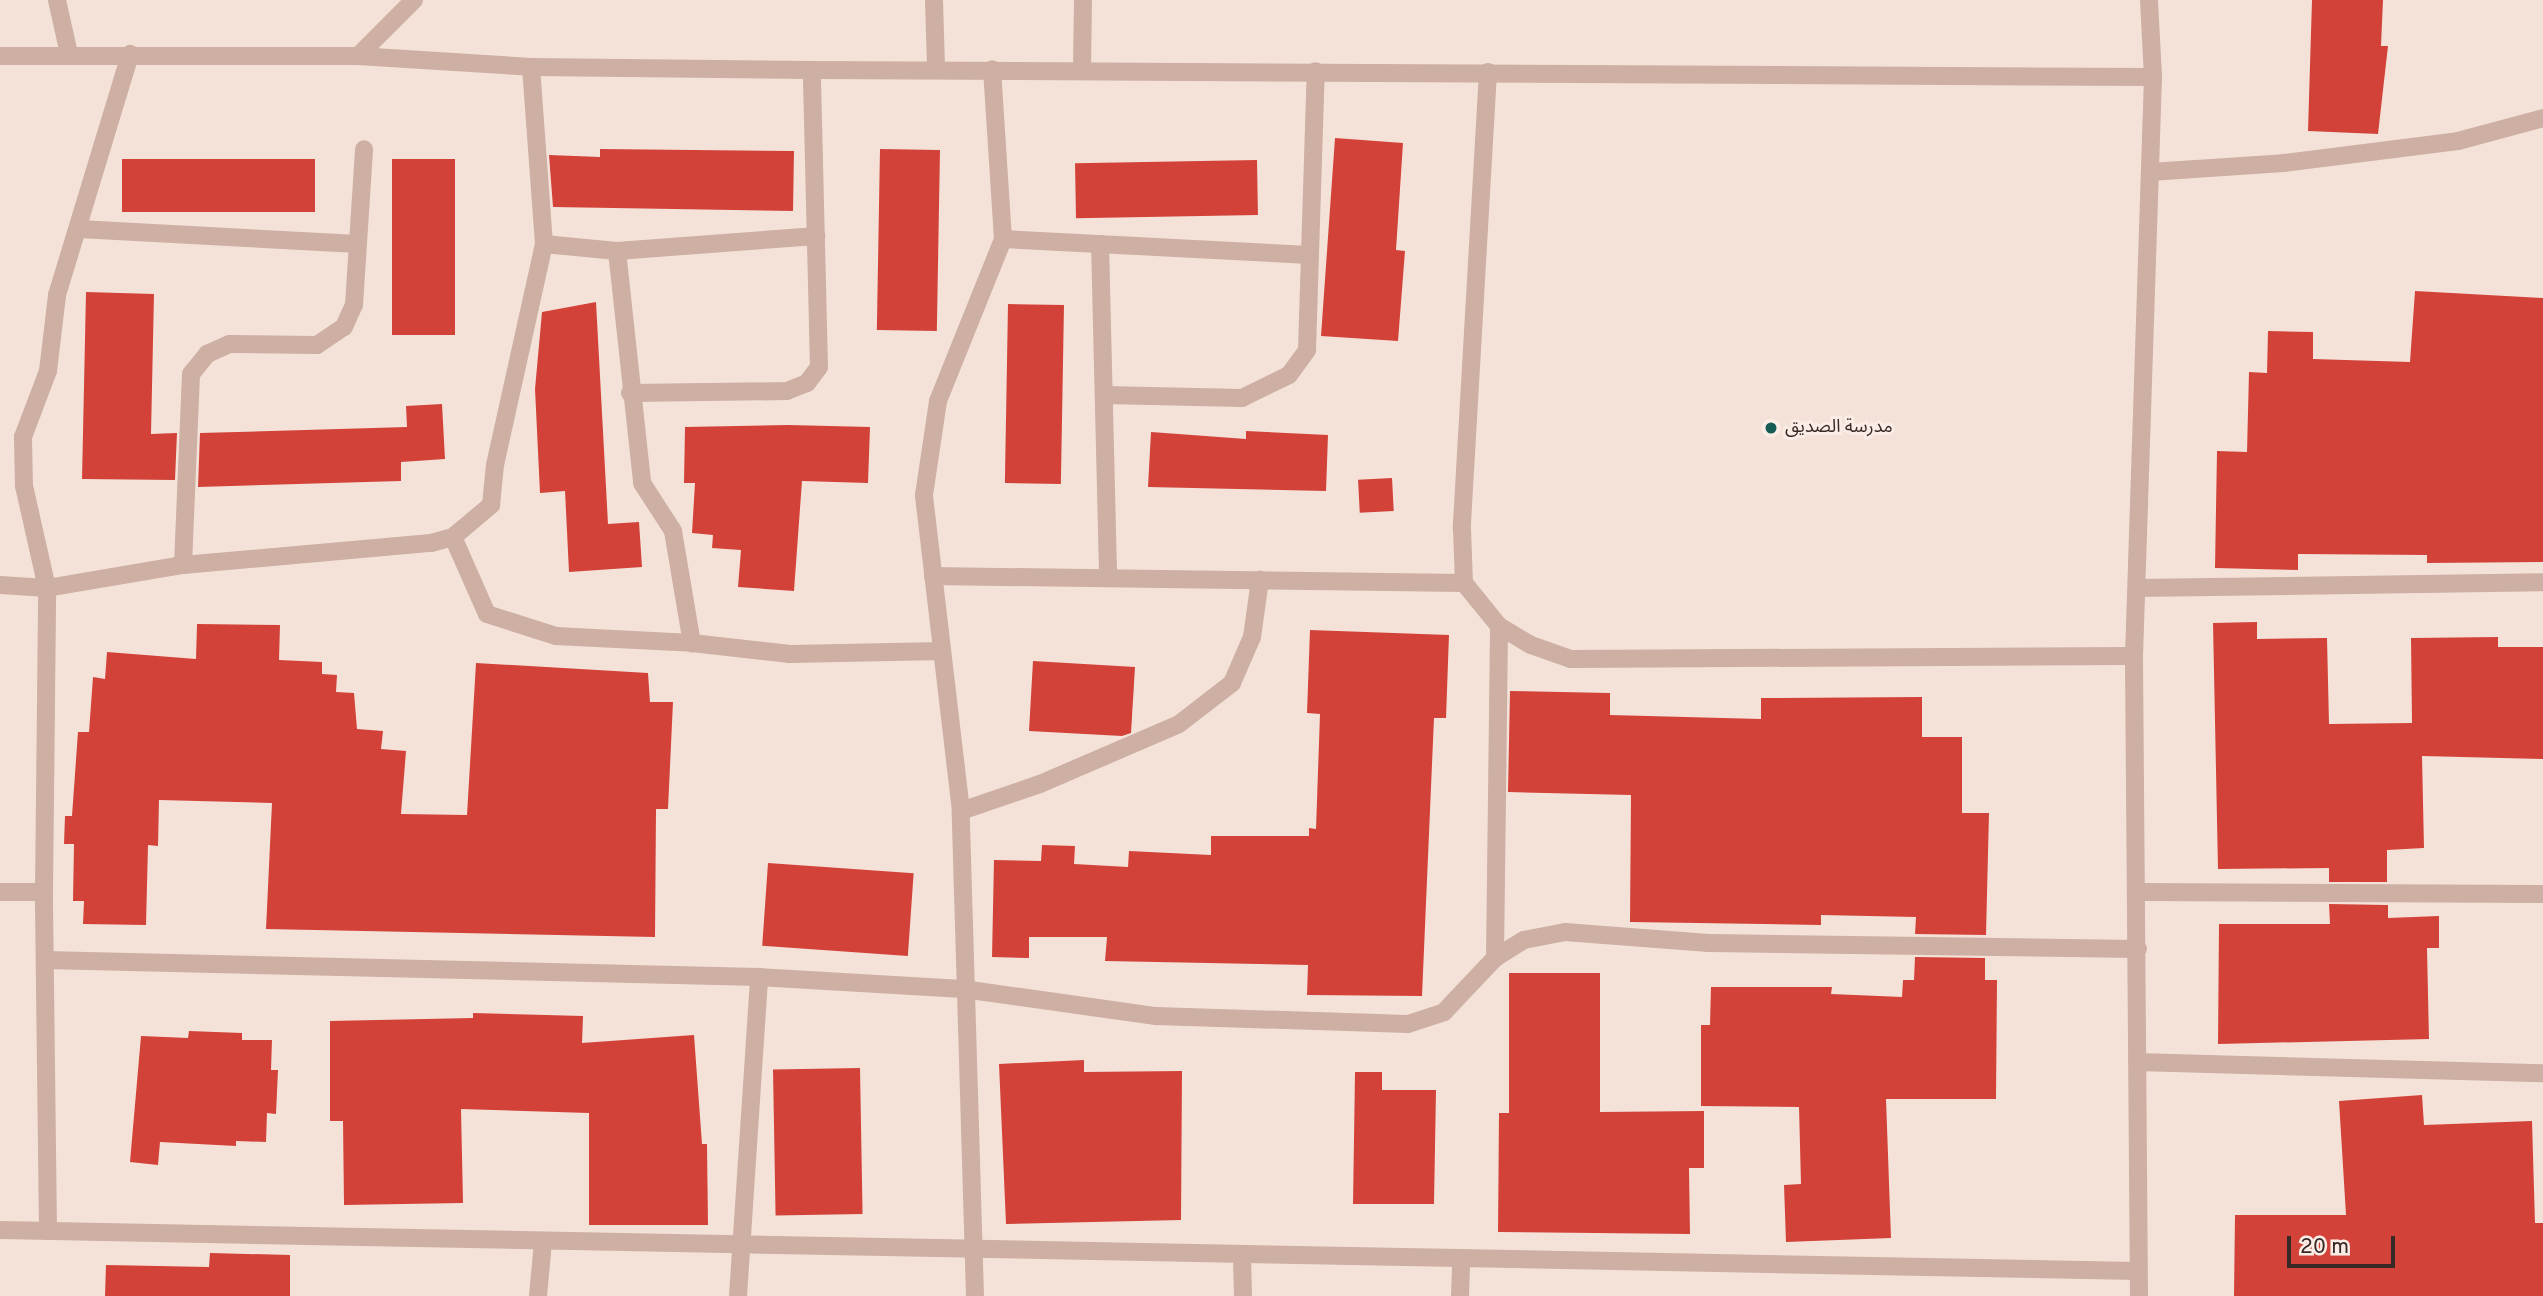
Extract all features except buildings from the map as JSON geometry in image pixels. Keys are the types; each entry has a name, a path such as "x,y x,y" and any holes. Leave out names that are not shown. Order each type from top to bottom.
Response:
{"street":[{"path":"58,0 69,54"},
{"path":"358,56 414,0"},
{"path":"934,0 936,69"},
{"path":"1082,70 1083,0"},
{"path":"2139,1296 2139,892 2134,656 2153,76 2149,0"},
{"path":"48,1231 44,892 47,587 24,486 23,438 48,371 57,296 130,54"},
{"path":"0,56 358,56 531,67 812,70 2153,76"},
{"path":"0,585 47,587 183,565 453,537 491,505 495,465 544,244 531,67"},
{"path":"975,1296 963,989 961,811 924,495 930,431 1003,239 992,69"},
{"path":"630,393 787,391 807,383 819,367 812,70"},
{"path":"1104,395 1242,398 1289,375 1307,351 1316,71"},
{"path":"1488,72 1462,529 1464,583 1499,626 1531,645 1571,659 2134,656"},
{"path":"2150,172 2284,163 2458,141 2543,118"},
{"path":"183,565 191,374 207,354 229,344 317,345 336,335 354,305 364,149"},
{"path":"79,229 358,244"},
{"path":"544,244 617,251 816,236"},
{"path":"1003,239 1309,256"},
{"path":"1100,244 1108,578"},
{"path":"617,251 630,393 642,483 673,531 692,643"},
{"path":"453,537 487,614 556,636 692,643 790,654 942,652"},
{"path":"933,576 1464,583"},
{"path":"961,811 1040,784 1179,724 1232,683 1252,637 1260,580"},
{"path":"2137,588 2543,582"},
{"path":"1494,958 1499,626"},
{"path":"0,892 44,892"},
{"path":"2139,892 2543,894"},
{"path":"45,960 759,978 963,989 1156,1016 1408,1024 1444,1012 1494,958 1524,940 1565,932 1709,943 2138,949"},
{"path":"738,1296 739,1245 759,978"},
{"path":"2137,1062 2543,1073"},
{"path":"0,1230 1241,1256 2138,1271"},
{"path":"538,1296 543,1242"},
{"path":"1241,1256 1243,1296"},
{"path":"1460,1296 1461,1260"}],"place":[{"name":"مدرسة الصديق","path":"1771,428"}]}
